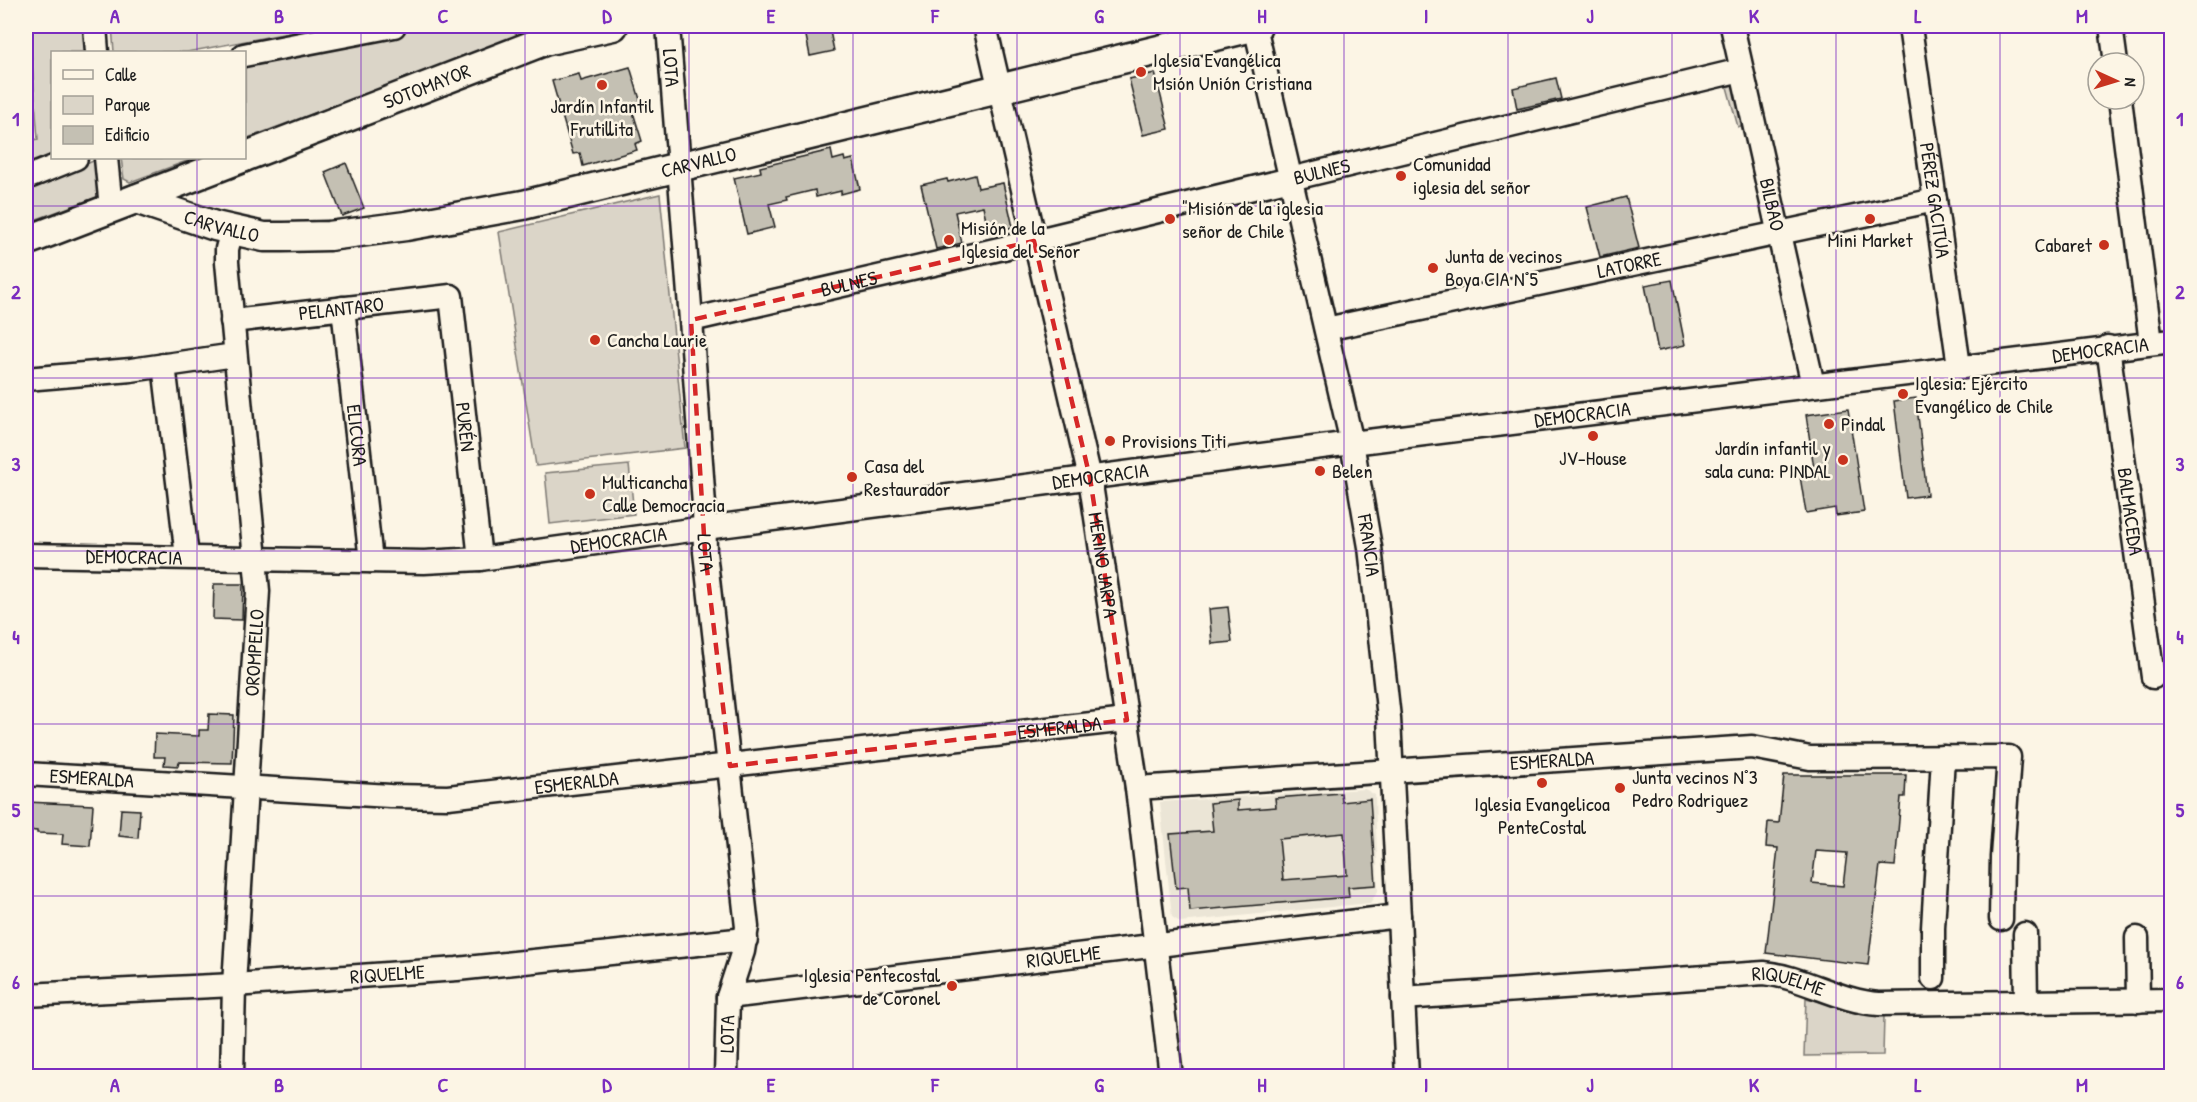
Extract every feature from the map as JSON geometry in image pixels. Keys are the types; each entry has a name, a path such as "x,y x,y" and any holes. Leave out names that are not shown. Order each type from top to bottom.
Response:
{"main road":[{"name":"SOTOMAYOR","path":"246,156 553,33 613,26"},
{"name":"CARVALLO","path":"123,203 264,237 329,236 434,222 523,205 1256,26"},
{"name":"SOTOMAYOR","path":"26,241 238,159"}],"street":[{"path":"95,26 97,51"},
{"path":"246,55 394,26"},
{"name":"LOTA","path":"668,26 691,320 705,552 747,927 746,939 728,997 726,1077"},
{"name":"MERINO JARPA","path":"985,26 1090,478 1137,788 1171,1077"},
{"name":"FRANCIA","path":"1256,26 1352,443 1377,601 1392,771 1407,1077"},
{"name":"BILBAO","path":"1732,26 1813,385"},
{"path":"2111,26 2114,51"},
{"name":"PÉREZ GACITÚA","path":"1911,34 1959,366"},
{"name":"BULNES","path":"691,320 1034,241 1741,70"},
{"path":"2122,111 2161,342"},
{"path":"26,178 74,159"},
{"path":"106,159 123,203"},
{"name":"LATORRE","path":"1326,329 1935,200"},
{"name":"OROMPELLO","path":"232,230 227,249 232,321 258,591 234,985 232,1077"},
{"name":"PELANTARO","path":"232,321 451,296"},
{"name":"PURÉN","path":"451,296 480,559"},
{"name":"ELICURA","path":"343,308 371,561"},
{"name":"DEMOCRACIA","path":"26,555 448,562 480,559 1352,443 2161,342"},
{"name":"BALMACEDA","path":"2108,347 2153,677"},
{"path":"26,379 164,365 235,355"},
{"path":"164,365 187,557"},
{"name":"ESMERALDA","path":"26,774 390,796 448,797 1127,720"},
{"name":"ESMERALDA","path":"1137,788 1752,747 1802,757 2009,757 2002,857 2001,920"},
{"path":"1933,978 1933,928 1943,757"},
{"name":"RIQUELME","path":"728,997 1399,916"},
{"path":"2025,934 2026,1003"},
{"path":"2137,938 2138,1001"},
{"name":"RIQUELME","path":"26,995 234,985 456,969 746,939"},
{"name":"RIQUELME","path":"1403,998 1764,973 1869,1003 2172,1000"}],"highlighted area":[{"path":"1034,241 1090,478 1127,720 730,766 705,552 691,320"}],"shaded area":[{"path":"1365,789 1375,795 1378,891 1370,903 1180,922 1172,917 1160,802"}],"green space":[{"path":"29,26 84,26 87,51 51,51 51,159 26,173 26,141 38,139"},
{"path":"112,26 325,26 192,51 114,51"},
{"path":"424,26 546,26 246,139 246,63"},
{"path":"1735,84 1746,124 1738,127 1727,87"},
{"path":"100,159 111,192 26,223 26,190"},
{"path":"121,159 192,159 130,182 124,179"},
{"name":"Cancha Laurie","path":"660,194 685,448 536,466 499,232"},
{"name":"Multicancha Calle Democracia","path":"629,465 634,514 550,524 545,473"},
{"path":"1806,998 1884,1016 1883,1055 1804,1056"}],"building":[{"path":"804,26 829,26 834,51 810,56"},
{"path":"630,67 642,106 632,109 642,141 635,144 637,150 583,166 580,153 573,154 552,81 579,74 581,81"},
{"path":"1155,73 1169,129 1143,135 1129,79"},
{"path":"1556,78 1561,99 1517,109 1513,88"},
{"path":"831,150 833,160 844,157 845,161 853,159 860,189 816,197 815,190 786,197 787,200 769,204 775,227 747,234 734,178 761,172 760,167"},
{"path":"346,163 364,208 342,216 325,172"},
{"path":"975,175 978,188 1003,183 1013,227 989,233 983,206 955,212 962,243 936,249 921,185 947,179 948,182"},
{"path":"1626,197 1639,248 1600,257 1587,207"},
{"path":"1672,280 1685,345 1658,351 1645,285"},
{"path":"1916,398 1927,495 1906,498 1894,401"},
{"name":"Jardín infantil y sala cuna: PINDAL","path":"1848,409 1864,512 1836,516 1835,508 1806,513 1799,470 1814,468 1806,415"},
{"path":"214,584 243,584 242,620 213,619"},
{"path":"1228,607 1232,642 1212,644 1209,609"},
{"path":"209,714 234,715 232,763 179,762 178,766 164,765 165,757 154,757 155,734 199,736 199,730 208,730"},
{"path":"1784,775 1906,775 1905,797 1901,797 1895,866 1880,865 1868,965 1766,953 1778,848 1766,847 1768,822 1779,823","holes":["1816,851 1847,853 1843,886 1812,883"]},
{"path":"1341,793 1342,802 1370,799 1376,885 1348,887 1349,897 1190,911 1188,887 1176,888 1170,834 1213,831 1210,803 1238,800 1238,810 1276,807 1275,798","holes":["1344,833 1347,875 1283,880 1279,839"]},
{"path":"26,802 93,805 90,846 62,844 63,834 37,833 37,831 26,830"},
{"path":"121,809 140,810 138,838 119,836"}],"place":[{"name":"Iglesia Evangélica Msión Unión Cristiana","path":"1141,72"},
{"name":"Jardín Infantil Frutillita","path":"602,85"},
{"name":"Comunidad iglesia del señor","path":"1401,176"},
{"name":"\"Misión de la iglesia señor de Chile","path":"1170,219"},
{"name":"Mini Market","path":"1870,219"},
{"name":"Misión de la Iglesia del Señor","path":"949,240"},
{"name":"Cabaret","path":"2104,245"},
{"name":"Junta de vecinos Boya CIA N°5","path":"1433,268"},
{"name":"Cancha Laurie","path":"595,340"},
{"name":"Iglesia: Ejército Evangélico de Chile","path":"1903,394"},
{"name":"Pindal","path":"1829,424"},
{"name":"JV-House","path":"1593,436"},
{"name":"Provisions Titi","path":"1110,441"},
{"name":"Jardín infantil y sala cuna: PINDAL","path":"1843,460"},
{"name":"Belen","path":"1320,471"},
{"name":"Casa del Restaurador","path":"852,477"},
{"name":"Multicancha Calle Democracia","path":"590,494"},
{"name":"Iglesia Evangelicoa PenteCostal","path":"1542,783"},
{"name":"Junta vecinos N°3 Pedro Rodriguez","path":"1620,788"},
{"name":"Iglesia Pentecostal de Coronel","path":"952,986"}]}
